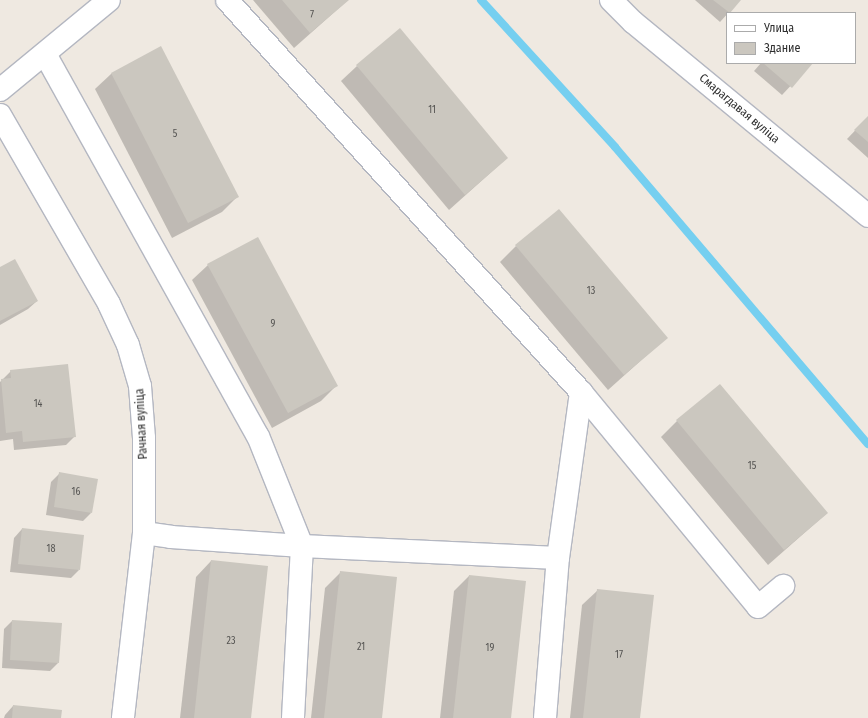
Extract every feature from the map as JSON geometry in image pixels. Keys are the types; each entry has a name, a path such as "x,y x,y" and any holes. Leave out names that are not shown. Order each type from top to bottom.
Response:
{"street":[{"path":"0,90 109,0"},
{"path":"227,0 580,392 758,607 783,586"},
{"name":"Смарагдавая вуліца","path":"611,0 634,22 868,216"},
{"path":"45,54 258,436 302,546 294,718"},
{"name":"Рачная вуліца","path":"0,115 109,304 128,345 140,386 144,438 144,533 123,718"},
{"path":"545,718 558,558 580,392"},
{"path":"144,533 171,537 302,546 558,558"}],"building":[{"path":"282,0 349,0 310,33"},
{"path":"713,0 741,0 731,12 729,12"},
{"path":"400,28 508,158 465,195 356,65"},
{"path":"161,46 239,197 188,223 111,73"},
{"path":"764,64 812,64 792,88"},
{"path":"868,116 868,142 854,130"},
{"path":"559,209 668,338 624,375 515,245"},
{"path":"258,237 338,386 288,413 207,264"},
{"path":"15,259 38,301 0,321 0,267"},
{"path":"68,364 76,437 23,442 22,431 6,433 1,379 11,378 10,370"},
{"path":"720,384 828,513 784,550 676,420"},
{"path":"59,472 98,479 92,513 54,507"},
{"path":"22,528 84,535 80,570 18,564"},
{"path":"211,560 268,566 251,718 194,718"},
{"path":"340,571 397,577 382,718 324,718"},
{"path":"469,575 526,581 511,718 453,718"},
{"path":"597,589 654,595 640,718 583,718"},
{"path":"12,620 62,623 59,663 10,660"},
{"path":"13,705 62,710 61,718 12,718"}],"waterway":[{"path":"481,0 615,147 868,444"}]}
